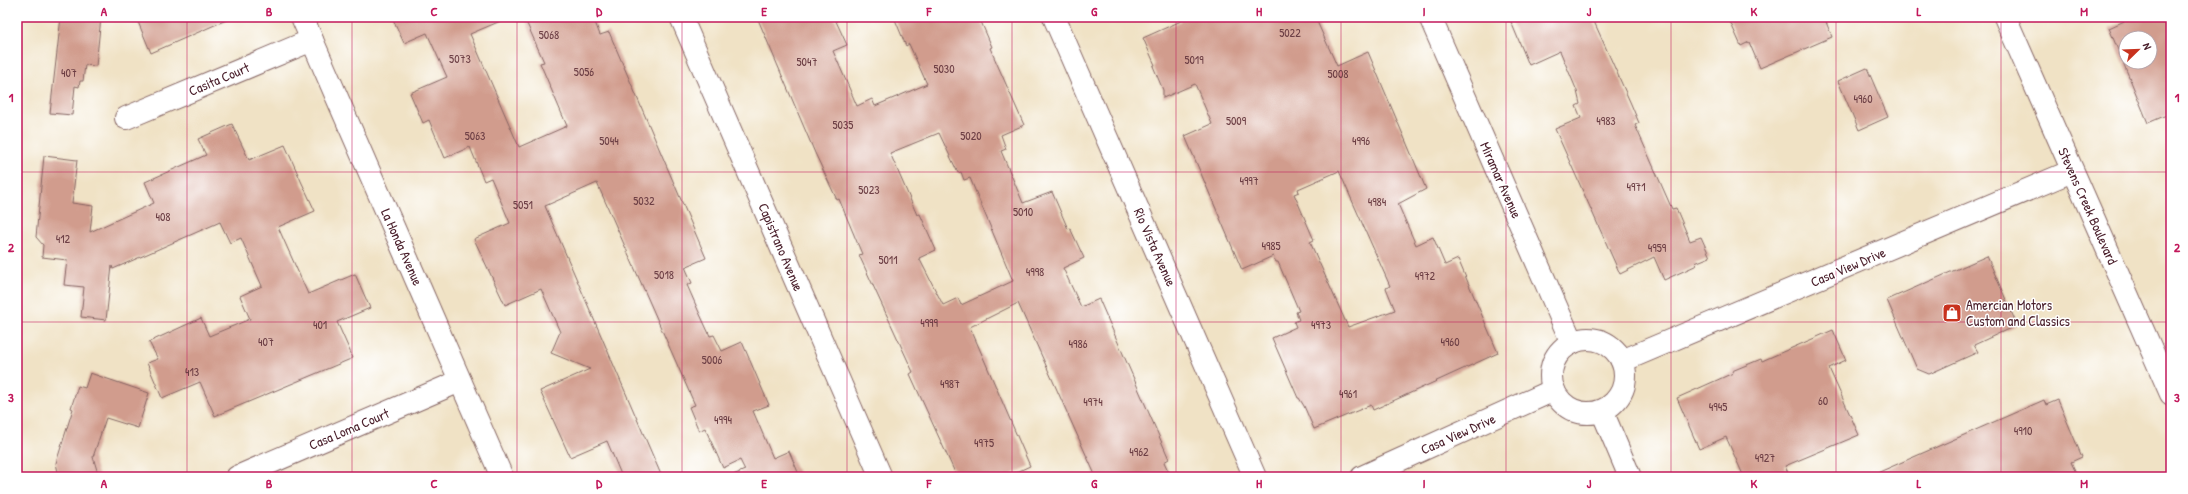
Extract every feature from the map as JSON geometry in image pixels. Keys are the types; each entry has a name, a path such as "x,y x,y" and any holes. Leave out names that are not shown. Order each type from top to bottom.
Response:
{"street":[{"name":"La Honda Avenue","path":"302,17 502,477"},
{"name":"Capistrano Avenue","path":"681,17 881,477"},
{"name":"Rio Vista Avenue","path":"1054,17 1255,477"},
{"name":"Miramar Avenue","path":"1430,17 1572,343"},
{"name":"Stevens Creek Boulevard","path":"2005,17 2171,394"},
{"name":"Casita Court","path":"126,118 312,40"},
{"name":"Casa View Drive","path":"1622,360 2072,171"},
{"path":"1592,339 1604,342 1615,350 1622,360 1625,382 1621,395 1613,405 1602,411 1583,414 1570,409 1560,401 1554,390 1551,374 1554,361 1561,350 1578,340 1592,339"},
{"name":"Casa Loma Court","path":"237,477 460,381"},
{"name":"Casa View Drive","path":"1362,477 1554,390"},
{"path":"1602,411 1630,477"},
{"path":"1266,477 1274,477"}],"building":[{"path":"61,17 101,17 96,66 85,65 83,81 80,81 79,87 75,86 72,115 50,113"},
{"path":"136,17 233,17 151,53"},
{"path":"392,17 510,17 470,34 519,147 567,126 540,63 544,62 524,17 593,17 600,35 609,32 706,258 685,267 692,283 687,285 710,336 714,335 722,351 742,342 769,405 753,411 773,458 789,451 800,477 728,477 745,470 740,460 723,468 705,428 699,431 689,407 695,405 597,183 545,206 662,477 622,477 607,441 570,457 540,391 590,369 551,353 560,332 541,289 505,305 474,239 510,223 491,178 484,181 470,147 445,158 429,120 423,123 410,93 447,77 427,33 404,43"},
{"path":"757,17 834,17 847,45 833,51 857,106 872,99 875,106 927,84 909,44 906,46 894,17 979,17 992,47 990,48 1024,125 1001,135 1006,149 1001,151 1023,203 1052,192 1068,229 1070,228 1084,258 1063,268 1081,307 1099,299 1169,459 1164,462 1171,477 1096,477 1018,303 970,327 1030,466 1006,477 957,477 910,374 913,372 859,255 862,254 839,199 837,200 815,153","holes":["939,133 958,173 961,172 964,180 970,178 1013,281 961,305 958,298 943,305 919,258 936,250 920,214 917,215 890,153"]},
{"path":"1190,17 1315,17 1337,66 1368,52 1426,189 1398,204 1416,245 1433,237 1445,265 1458,259 1498,353 1373,410 1371,405 1314,429 1304,406 1298,398 1272,338 1296,327 1294,322 1299,320 1296,312 1299,311 1278,262 1276,262 1273,256 1242,270 1185,136 1212,124 1195,84 1163,98 1163,90 1153,66 1155,65 1143,38","holes":["1339,171 1390,286 1386,288 1395,310 1348,327 1310,242 1314,240 1294,194 1299,192 1298,189"]},
{"path":"1509,17 1592,17 1639,123 1635,125 1672,209 1676,208 1690,241 1701,237 1710,257 1695,263 1697,265 1664,280 1654,257 1620,274 1555,129 1581,118 1576,106 1580,104 1577,91 1560,51 1529,65"},
{"path":"1728,17 1824,17 1832,37 1760,68 1749,42 1741,46"},
{"path":"2133,17 2171,17 2171,113 2148,123 2126,70 2158,70 2158,30 2118,30 2118,50 2109,28"},
{"path":"1867,68 1888,117 1859,130 1838,81"},
{"path":"232,124 249,160 285,145 315,211 278,227 308,294 355,274 370,308 337,322 353,358 215,416 200,382 162,398 147,363 158,359 149,342 201,318 209,336 250,319 240,296 262,286 241,238 230,243 220,222 113,269 112,266 106,320 81,317 84,287 64,285 67,260 42,257 43,245 36,237 44,156 77,160 72,203 93,206 90,232 154,203 145,182 206,155 198,139"},
{"name":"Amercian Motors Custom and Classics","path":"1987,256 2017,325 1974,345 1978,352 1929,374 1917,369 1887,300"},
{"path":"1833,330 1846,360 1829,368 1859,435 1785,466 1790,477 1744,477 1726,437 1699,449 1677,398 1733,373 1732,371 1761,359 1762,361"},
{"path":"90,373 149,393 138,428 106,418 93,457 99,477 59,477 56,463 73,409 71,408 78,386 85,388"},
{"path":"2044,400 2046,405 2058,400 2082,457 2071,462 2078,477 1868,477"}],"place":[{"name":"Amercian Motors Custom and Classics","path":"1952,313"}]}
